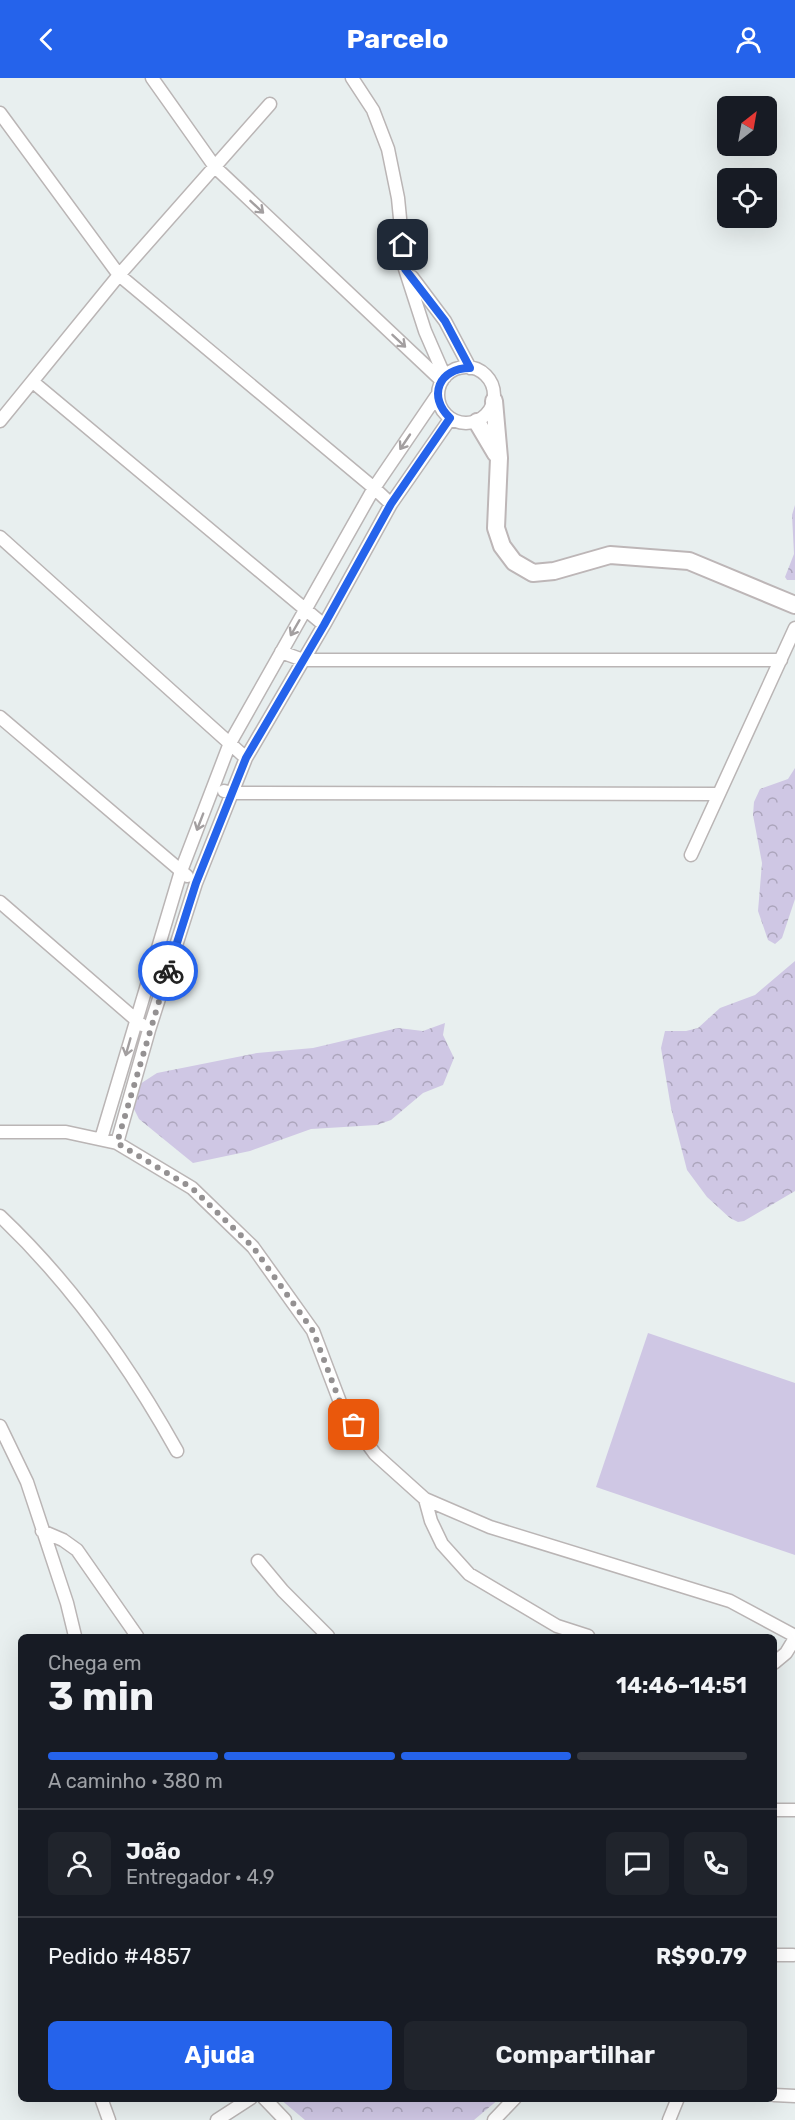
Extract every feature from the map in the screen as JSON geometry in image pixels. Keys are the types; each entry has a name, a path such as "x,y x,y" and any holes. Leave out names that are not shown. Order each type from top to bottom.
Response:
{"street":[{"path":"152,78 215,167 444,379"},
{"path":"352,78 373,110 388,149 398,198 405,269 425,331 444,379"},
{"path":"0,422 118,275 270,104"},
{"path":"0,113 118,275 391,504"},
{"path":"405,269 445,321 470,368"},
{"path":"101,1139 181,871 230,743 374,488 438,394 444,379 452,371 461,368 479,370 492,383 499,458 496,528 502,546 514,562 532,573 554,571 610,555 688,561 795,605"},
{"path":"33,382 324,625"},
{"path":"438,394 443,412 450,418 463,423 477,422 485,417 494,401"},
{"path":"117,1143 149,1030 196,883 246,758 324,625 391,504 450,418"},
{"path":"477,422 499,458"},
{"path":"0,537 246,758"},
{"path":"691,855 795,628"},
{"path":"281,652 303,660 781,660"},
{"path":"0,717 196,883"},
{"path":"213,788 231,793 718,794"},
{"path":"0,902 149,1030"},
{"path":"0,1132 66,1132 117,1143 192,1188 253,1247 313,1331 343,1410 375,1454 425,1499 490,1527 730,1600 795,1637 786,1653 777,1660"},
{"path":"0,1216 41,1258 101,1330 154,1409 177,1450"},
{"path":"0,1426 27,1482 67,1603 75,1634"},
{"path":"425,1499 436,1532 459,1565 554,1631 574,1634"},
{"path":"42,1531 63,1540 77,1550 136,1634"},
{"path":"258,1561 326,1634"},
{"path":"777,1810 795,1810"},
{"path":"777,1955 793,1955"},
{"path":"777,2095 795,2096"},
{"path":"103,2102 110,2120"},
{"path":"218,2120 245,2102"},
{"path":"268,2102 285,2120"},
{"path":"494,2120 511,2102"},
{"path":"669,2120 676,2102"}],"green space":[{"path":"795,505 795,580 787,580 785,577 794,554 792,515"},
{"path":"795,768 795,899 782,938 775,944 768,940 758,911 762,863 753,815 754,802 760,789 788,779"},
{"path":"795,961 795,1191 744,1221 738,1222 730,1218 707,1197 687,1170 671,1108 661,1048 665,1031 686,1031 698,1028 720,1008 755,995"},
{"path":"445,1023 443,1035 454,1058 443,1085 423,1093 391,1120 377,1125 311,1129 250,1151 193,1163 139,1119 126,1093 157,1073 257,1053 313,1048 398,1028 423,1031"},
{"path":"648,1333 795,1383 795,1555 596,1487"},
{"path":"284,2102 495,2102 474,2120 305,2120"}],"way so far":[{"path":"168,971 117,1143 192,1188 253,1247 313,1331 343,1410 354,1425"}],"route":[{"path":"168,971 196,883 246,758 324,625 391,504 450,418 443,412 439,403 438,394 442,381 452,371 470,368 445,321 405,269 403,245"}]}
